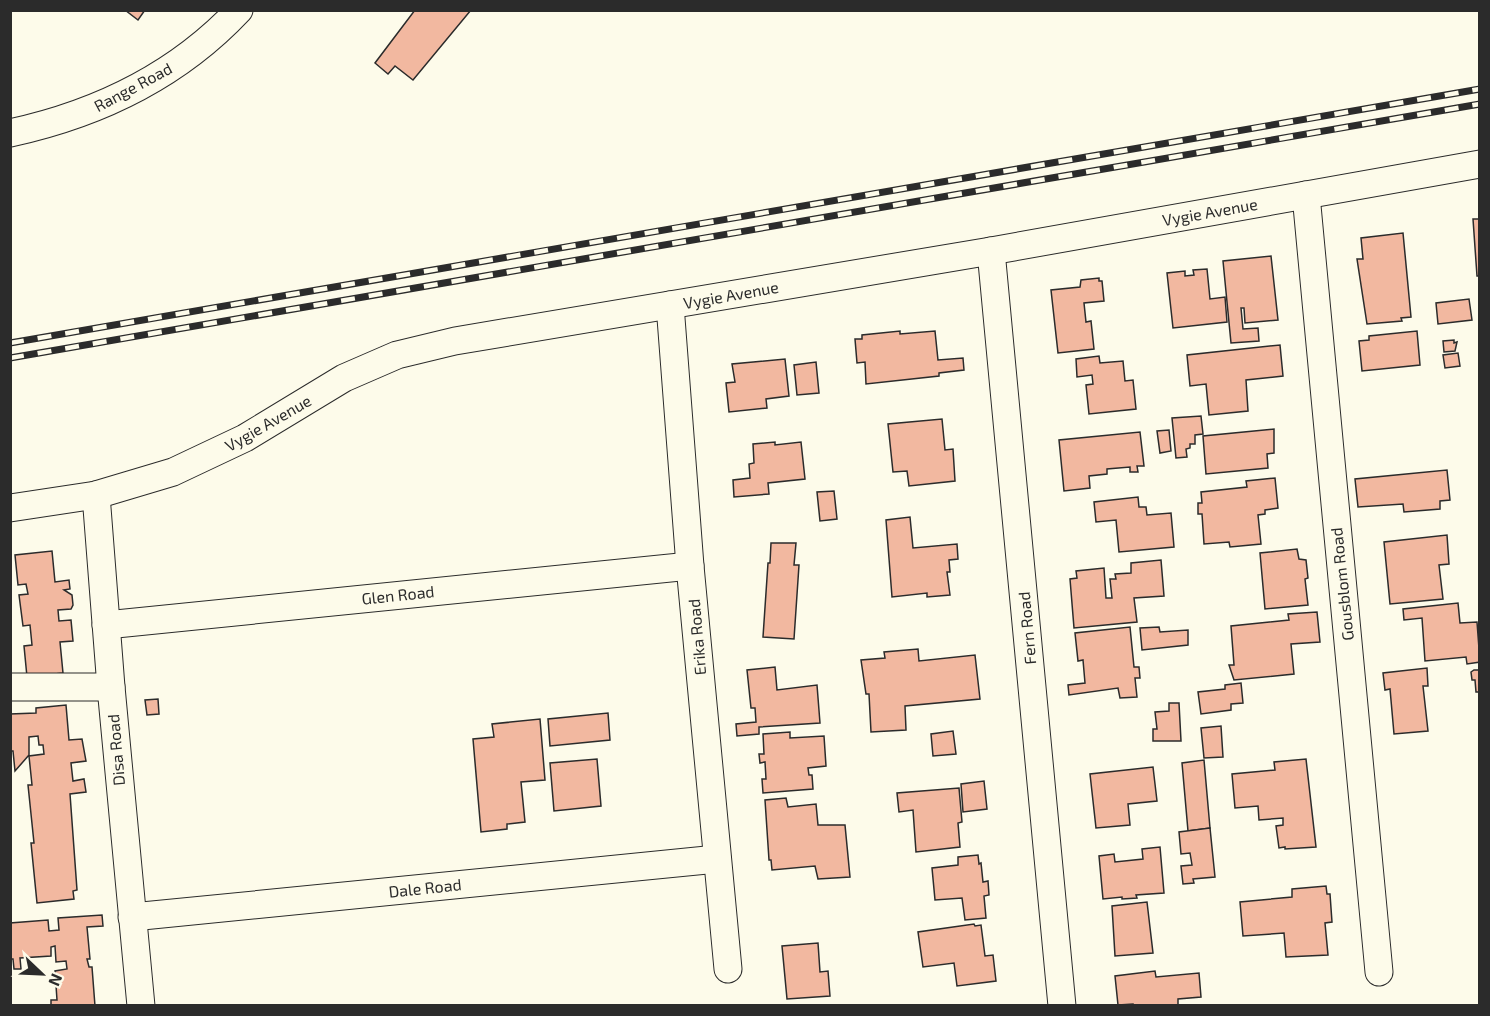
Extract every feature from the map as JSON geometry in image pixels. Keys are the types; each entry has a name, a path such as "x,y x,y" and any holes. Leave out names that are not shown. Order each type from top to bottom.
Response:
{"street":[{"name":"Range Road","path":"10,133 80,115 149,82 216,34 239,10"},
{"name":"Vygie Avenue","path":"10,508 96,495 173,472 245,438 344,378 397,355 455,341 991,251 1479,164"},
{"name":"Gousblom Road","path":"1306,195 1379,972"},
{"name":"Fern Road","path":"991,251 1062,1005"},
{"name":"Erika Road","path":"670,305 690,566 728,969"},
{"name":"Disa Road","path":"96,495 111,687 141,1005"},
{"name":"Glen Road","path":"106,625 690,566"},
{"path":"10,687 111,687"},
{"name":"Dale Road","path":"132,917 717,859"}],"building":[{"path":"125,10 145,10 138,20"},
{"path":"415,10 471,10 413,80 395,66 388,74 375,63"},
{"path":"1473,219 1480,219 1480,276 1477,276"},
{"path":"1403,233 1411,317 1401,318 1402,321 1367,324 1357,259 1363,259 1361,238"},
{"path":"1271,256 1278,320 1245,323 1244,308 1241,308 1243,329 1258,328 1259,341 1231,343 1223,261"},
{"path":"1207,269 1210,299 1225,297 1227,322 1173,328 1167,273 1185,271 1185,276 1194,275 1193,270"},
{"path":"1099,278 1099,281 1102,281 1104,301 1084,303 1086,322 1091,321 1094,349 1058,353 1051,290 1080,287 1081,280"},
{"path":"1469,299 1472,320 1438,324 1436,303"},
{"path":"900,331 900,334 935,331 938,360 963,358 964,370 939,373 939,376 866,384 865,362 857,363 855,339 862,339 862,335"},
{"path":"1417,331 1420,365 1362,371 1359,341 1369,340 1369,336"},
{"path":"1454,340 1454,343 1457,342 1455,351 1444,352 1443,341"},
{"path":"1280,345 1283,376 1246,380 1248,411 1209,415 1206,384 1190,386 1187,355"},
{"path":"1458,353 1460,366 1445,368 1443,355"},
{"path":"1099,356 1100,363 1123,361 1125,381 1133,380 1136,409 1089,414 1086,385 1093,384 1092,375 1077,377 1076,359"},
{"path":"785,359 789,396 766,399 767,408 729,412 726,383 735,382 732,364"},
{"path":"816,362 819,393 797,395 794,365"},
{"path":"1201,416 1203,434 1195,435 1195,444 1190,444 1190,448 1186,449 1187,457 1176,458 1172,418"},
{"path":"942,419 945,450 953,449 955,481 909,486 907,471 893,472 888,424"},
{"path":"1274,429 1274,453 1267,454 1268,468 1206,474 1203,436"},
{"path":"1169,430 1171,451 1160,453 1157,431"},
{"path":"1140,432 1144,466 1137,466 1138,472 1130,472 1130,467 1107,469 1107,474 1089,476 1090,488 1064,491 1059,440"},
{"path":"775,442 775,445 801,442 805,479 768,483 769,494 734,497 733,480 750,478 749,464 754,463 753,444"},
{"path":"1447,470 1450,500 1440,501 1440,509 1404,512 1403,504 1358,507 1355,479"},
{"path":"1275,478 1278,508 1265,510 1265,514 1258,515 1261,544 1230,547 1229,542 1204,544 1202,514 1198,514 1198,503 1202,503 1201,492 1247,487 1246,481"},
{"path":"834,491 837,519 820,521 817,492"},
{"path":"1138,497 1139,507 1146,507 1147,515 1171,513 1174,547 1119,552 1116,520 1096,522 1094,502"},
{"path":"910,517 913,548 957,544 958,559 949,560 950,572 947,572 950,595 927,597 927,593 892,597 886,520"},
{"path":"1447,535 1449,564 1439,565 1443,599 1390,604 1384,542"},
{"path":"771,543 796,543 794,565 799,565 794,639 763,637"},
{"path":"1297,549 1299,559 1306,560 1308,578 1305,579 1308,605 1265,609 1260,553"},
{"path":"52,551 55,582 69,580 70,589 64,590 72,595 73,605 71,609 58,610 59,621 71,620 73,641 60,642 63,673 27,677 24,646 32,645 30,625 23,626 19,595 28,594 26,584 18,585 15,555"},
{"path":"1161,560 1164,596 1134,598 1137,622 1074,628 1070,579 1077,578 1076,571 1104,568 1106,598 1112,598 1110,579 1116,579 1115,574 1131,573 1131,563"},
{"path":"1458,603 1460,623 1477,622 1480,662 1467,664 1466,657 1425,661 1422,618 1404,620 1403,609"},
{"path":"1317,612 1320,642 1291,644 1294,674 1234,680 1229,665 1234,665 1231,626 1289,620 1288,614"},
{"path":"1130,627 1134,667 1139,667 1140,678 1135,678 1137,697 1120,698 1118,688 1069,695 1068,685 1085,683 1083,660 1078,661 1075,633"},
{"path":"1159,627 1160,632 1188,630 1188,645 1142,650 1140,628"},
{"path":"918,649 919,661 975,655 980,699 905,706 906,730 871,732 869,694 866,694 861,660 885,658 884,652"},
{"path":"775,667 777,690 817,685 820,723 759,727 759,734 737,736 736,724 756,722 755,708 751,708 747,670"},
{"path":"1427,668 1428,686 1423,686 1428,731 1394,734 1390,689 1385,690 1383,673"},
{"path":"1480,670 1480,692 1476,692 1475,680 1472,680 1471,672"},
{"path":"1241,683 1243,703 1231,704 1231,710 1201,714 1198,692 1225,689 1225,685"},
{"path":"158,699 159,714 147,715 145,700"},
{"path":"1169,703 1179,703 1181,741 1153,741 1153,729 1157,729 1155,712 1169,711"},
{"path":"66,705 69,740 82,739 86,761 71,763 73,781 84,779 86,792 70,794 77,890 73,891 74,899 37,903 31,843 34,843 28,785 32,785 29,756 44,754 43,745 39,745 38,736 29,737 29,755 15,771 13,751 10,751 10,714 36,713 36,708"},
{"path":"608,713 610,740 550,746 548,719"},
{"path":"540,719 545,780 521,782 525,822 507,824 507,829 481,832 473,739 494,737 492,724"},
{"path":"1221,726 1223,757 1204,758 1201,728"},
{"path":"953,731 956,754 933,756 931,734"},
{"path":"790,732 790,738 824,736 826,766 808,768 809,775 812,775 813,789 763,793 762,779 766,779 765,762 760,763 759,754 764,754 763,734"},
{"path":"597,759 601,806 554,811 550,763"},
{"path":"1306,759 1316,847 1279,848 1276,826 1283,825 1283,818 1259,820 1258,806 1235,808 1232,774 1275,770 1274,762"},
{"path":"1204,760 1210,828 1188,831 1182,763"},
{"path":"1153,767 1157,801 1128,804 1130,825 1096,828 1090,774"},
{"path":"984,781 987,809 963,812 961,784"},
{"path":"959,788 962,822 958,823 960,847 916,852 913,810 899,812 897,793"},
{"path":"786,798 788,807 816,804 818,825 845,825 850,877 818,879 815,866 772,870 771,860 769,860 765,800"},
{"path":"1210,828 1215,877 1193,879 1194,883 1183,884 1181,866 1192,865 1190,853 1181,854 1179,832"},
{"path":"1160,847 1164,893 1136,895 1137,898 1103,899 1099,856 1114,854 1115,862 1143,859 1142,849"},
{"path":"978,855 983,882 988,881 989,895 984,896 986,918 965,920 962,898 935,900 932,868 958,865 958,857"},
{"path":"1326,886 1327,894 1330,894 1332,922 1325,923 1328,955 1286,957 1284,933 1243,936 1240,902 1292,897 1292,889"},
{"path":"1147,902 1153,953 1115,956 1112,906"},
{"path":"102,915 103,926 87,927 90,959 87,959 89,967 92,967 95,1006 51,1006 51,1000 57,1000 55,971 67,969 66,961 56,962 55,946 51,947 51,956 20,958 21,969 14,969 13,959 10,959 10,923 48,920 49,931 59,930 58,918"},
{"path":"974,924 975,926 981,925 985,956 993,955 996,981 957,986 954,963 923,967 918,932"},
{"path":"818,943 820,972 828,971 830,996 787,999 782,946"},
{"path":"1155,971 1156,977 1199,973 1201,997 1178,999 1178,1006 1118,1005 1115,976"}],"railway":[{"path":"10,343 1480,89"},
{"path":"10,358 1480,104"}]}
